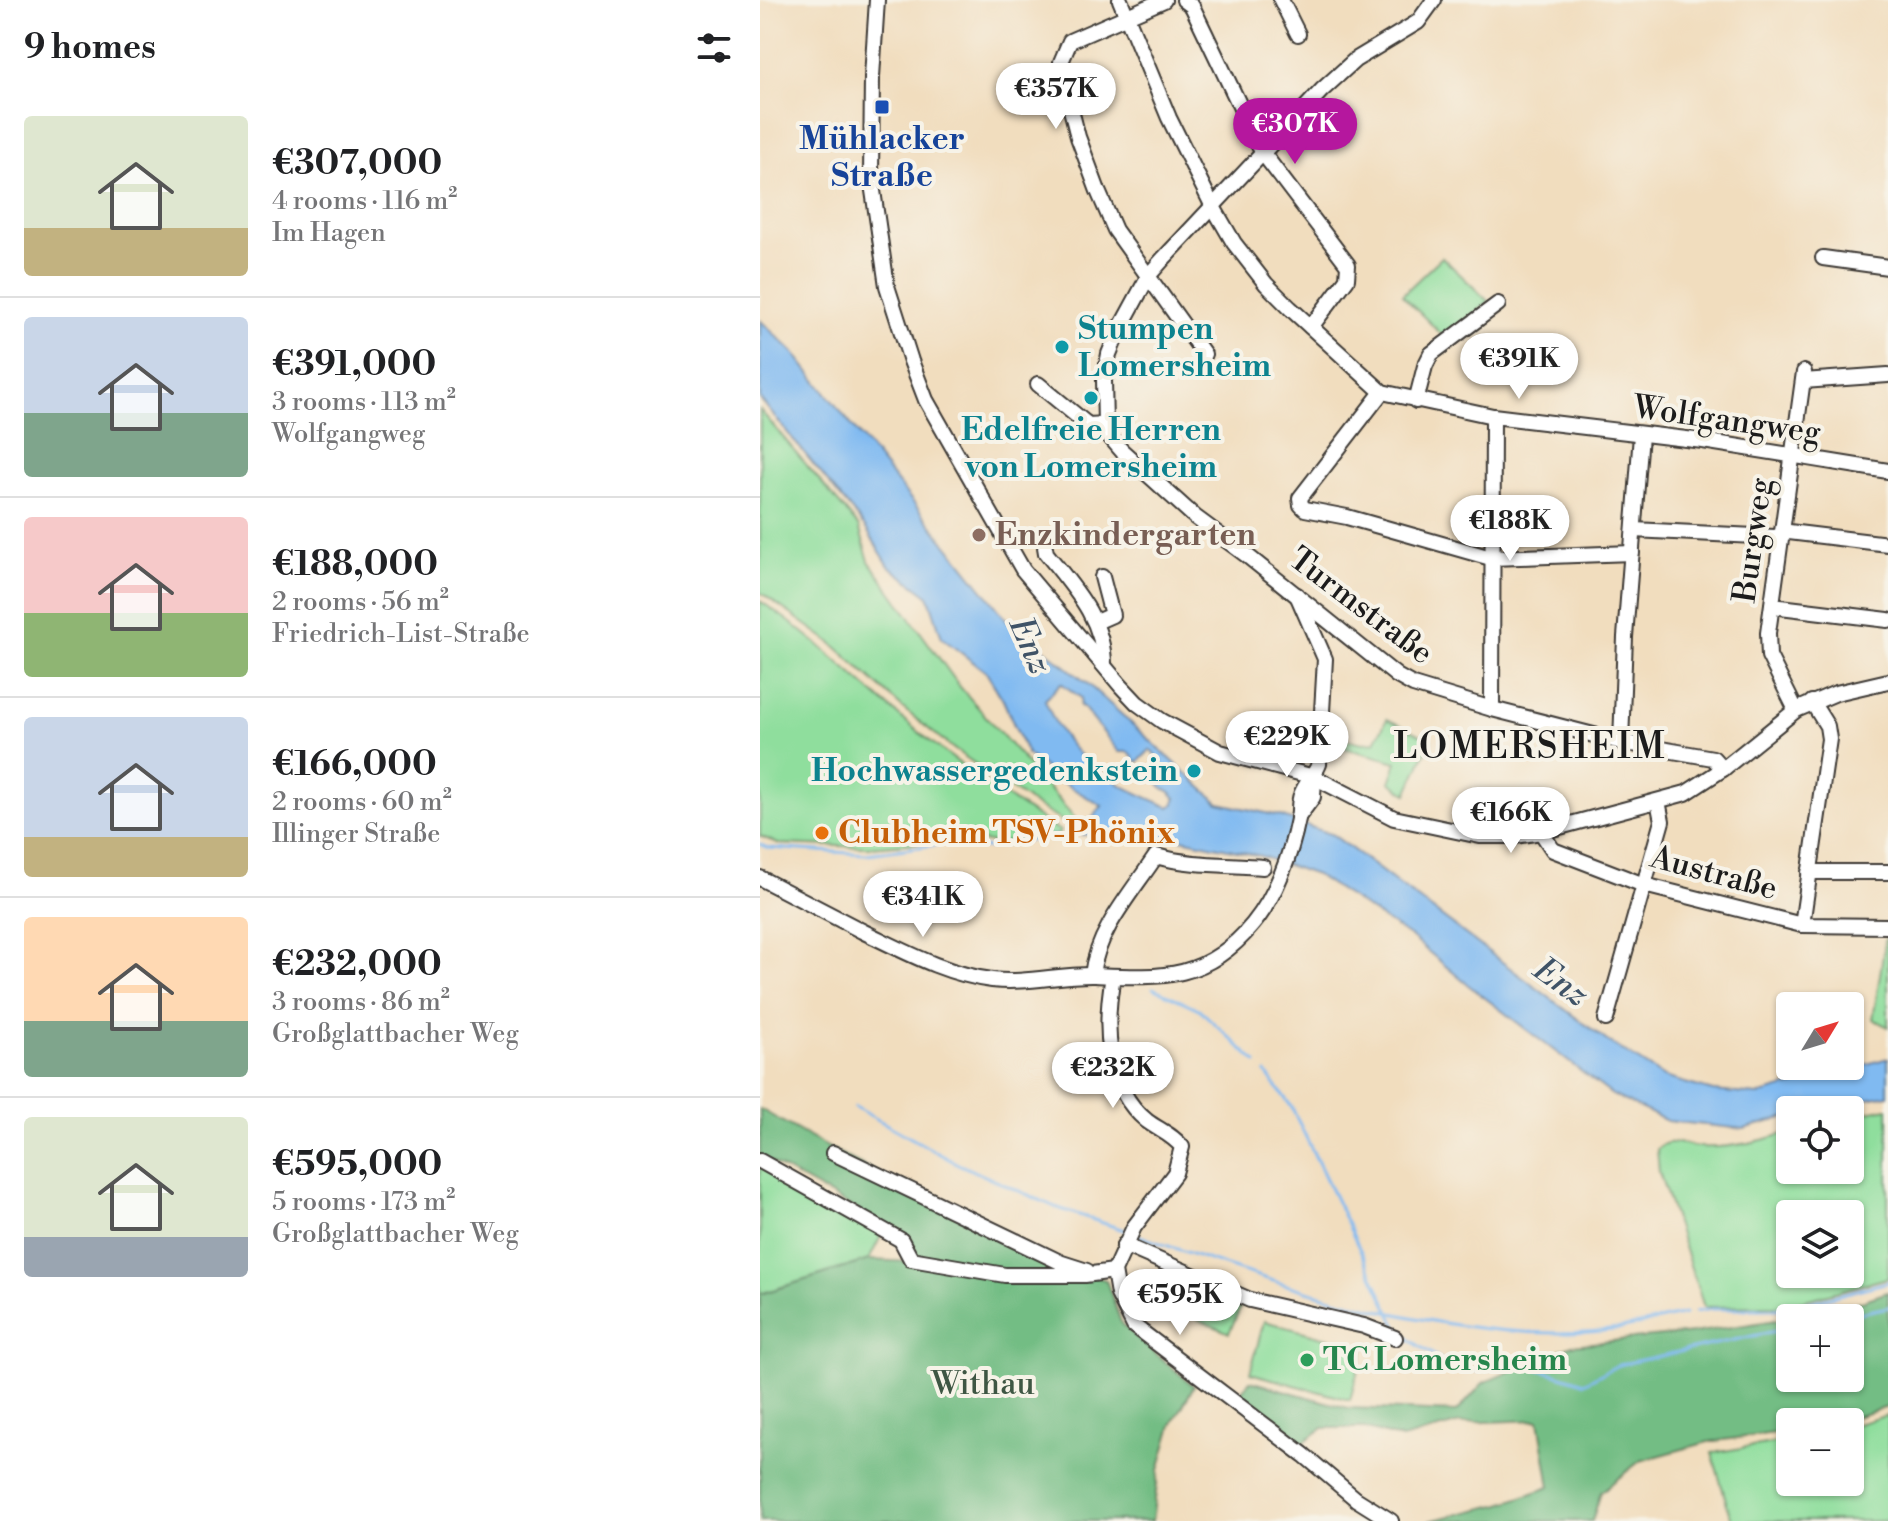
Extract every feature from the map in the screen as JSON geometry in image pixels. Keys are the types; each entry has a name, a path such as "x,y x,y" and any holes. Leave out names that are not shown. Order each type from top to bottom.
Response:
{"street":[{"path":"877,0 871,103 871,177 887,286 898,325 926,400 1023,570 1137,703 1185,735 1243,760 1314,777 1394,818 1480,836 1515,836 1541,832 1686,793 1723,769 1796,710 1836,693 1888,681"},
{"name":"Wolfgangweg","path":"1120,0 1169,118 1212,205 1248,262 1311,327 1382,392 1493,416 1888,471"},
{"path":"1164,0 1070,41 1061,62 1078,137 1115,230 1204,354"},
{"path":"1184,0 1192,6 1262,152 1348,265 1347,279 1311,327"},
{"path":"1281,0 1298,34"},
{"path":"1038,384 1088,425 1105,424 1104,380 1109,354 1149,275 1340,72 1418,22 1434,0"},
{"path":"1823,258 1888,267"},
{"path":"1416,401 1431,354 1498,304"},
{"name":"Burgweg","path":"1796,710 1769,656 1768,633 1804,376 1888,375"},
{"path":"1382,392 1300,498 1305,509 1347,517 1491,558 1632,553"},
{"path":"1492,709 1493,416"},
{"name":"Turmstraße","path":"1105,424 1110,437 1122,451 1177,501 1397,676 1413,685 1621,742 1713,758 1723,769"},
{"path":"1621,742 1625,637 1641,435"},
{"path":"1634,530 1775,537 1789,532 1888,544"},
{"path":"1045,547 1046,553 1096,622 1104,665"},
{"path":"1096,622 1112,615 1102,577"},
{"path":"760,878 920,959 966,975 1009,981 1092,975 1166,977 1208,962 1240,938 1255,922 1279,878 1302,809 1301,792 1314,777 1319,764 1325,659 1297,595"},
{"path":"1772,606 1888,620"},
{"path":"1802,925 1829,739 1827,726 1812,702"},
{"path":"1606,1019 1662,821 1658,801"},
{"name":"Austraße","path":"1541,832 1553,850 1644,885 1802,925 1888,926"},
{"path":"1092,975 1094,956 1103,936 1156,856 1183,864 1263,867"},
{"path":"1809,872 1888,872"},
{"path":"1113,976 1109,1032 1110,1053 1117,1078 1133,1107 1182,1147 1175,1173 1128,1237 1114,1271 1118,1294 1134,1326 1304,1455 1356,1499 1391,1521"},
{"path":"833,1153 1062,1263 1094,1274"},
{"path":"760,1161 901,1240 911,1259 1005,1275 1114,1271"},
{"path":"1128,1237 1139,1253 1250,1300 1364,1326 1395,1338"}],"green space":[{"path":"1442,257 1489,302 1444,337 1402,295"},
{"path":"760,410 859,527 869,561 960,687 1080,824 1075,829 955,750 905,710 833,644 760,592"},
{"path":"760,601 803,632 937,746 1060,831 1059,834 994,843 969,839 868,847 778,844 760,836"},
{"path":"1387,719 1431,740 1407,794 1390,782 1397,762 1340,747 1341,738 1375,742"},
{"path":"1888,930 1888,1027 1873,1019"},
{"path":"1888,1108 1888,1278 1864,1284 1864,1200 1776,1200 1776,1288 1850,1288 1776,1306 1704,1307 1659,1172 1657,1149 1667,1143 1711,1147 1776,1136 1776,1184 1864,1184 1864,1112"},
{"name":"Withau","path":"760,1109 1044,1259 1106,1280 1122,1325 1194,1386 1172,1425 1159,1470 1152,1521 760,1521 760,1294 869,1260 916,1262 909,1239 760,1156"},
{"path":"760,1166 882,1234 869,1260 760,1294"},
{"path":"1193,1288 1240,1308 1229,1333 1183,1313"},
{"path":"1888,1292 1888,1407 1864,1414 1864,1408 1776,1408 1776,1433 1708,1442 1640,1461 1601,1492 1592,1521 1429,1521 1501,1504 1550,1487 1539,1420 1460,1423 1402,1439 1364,1428 1323,1428 1297,1447 1235,1400 1250,1381 1348,1408 1457,1412 1483,1383 1572,1345 1693,1333 1776,1320 1776,1392 1864,1392 1864,1304 1853,1304"},
{"name":"TC Lomersheim","path":"1264,1321 1364,1348 1350,1400 1250,1373"},
{"path":"1888,1415 1888,1521 1732,1521 1712,1453 1776,1442 1776,1496 1864,1496 1864,1422"}],"water":[{"name":"Enz","path":"760,320 794,353 1007,620 1088,684 1219,803 1280,816 1333,835 1606,1040 1664,1077 1713,1091 1758,1095 1811,1080 1864,1080 1864,1065 1888,1058 1888,1095 1864,1100 1864,1096 1776,1096 1776,1120 1744,1129 1667,1121 1612,1095 1411,937 1316,875 1261,856 1172,837 1134,833 1081,835 1079,833 1102,806 1065,784 1027,754 1003,700 986,672 942,638 928,595 889,566 865,527 760,399","holes":["1061,683 1081,698 1080,706 1119,752 1129,752 1138,762 1150,750 1162,761 1150,772 1162,788 1176,798 1173,805 1169,807 1128,789 1094,768 1066,740 1045,700"]}],"waterway":[{"path":"1113,784 1136,757"},
{"path":"760,844 768,848 867,854 957,842 987,848 1055,836"},
{"path":"1153,988 1199,1009 1257,1063"},
{"path":"1266,1073 1291,1106 1397,1327 1410,1340 1454,1368 1478,1371 1519,1363 1584,1383 1618,1365 1776,1331"},
{"path":"855,1107 958,1164 1055,1207 1127,1231"},
{"path":"1134,1234 1305,1290 1424,1320 1484,1329 1544,1333 1602,1331 1685,1314"},
{"path":"1695,1312 1712,1309 1784,1309 1888,1282"},
{"path":"1864,1312 1888,1307"}],"place":[{"name":"Mühlacker Straße","path":"882,107"},
{"name":"Stumpen Lomersheim","path":"1062,347"},
{"name":"Edelfreie Herren von Lomersheim","path":"1091,398"},
{"name":"Enzkindergarten","path":"979,535"},
{"name":"Hochwassergedenkstein","path":"1194,771"},
{"name":"Clubheim TSV-Phönix","path":"822,833"},
{"name":"TC Lomersheim","path":"1307,1360"}],"district":[{"name":"LOMERSHEIM","path":"1530,747"}]}
